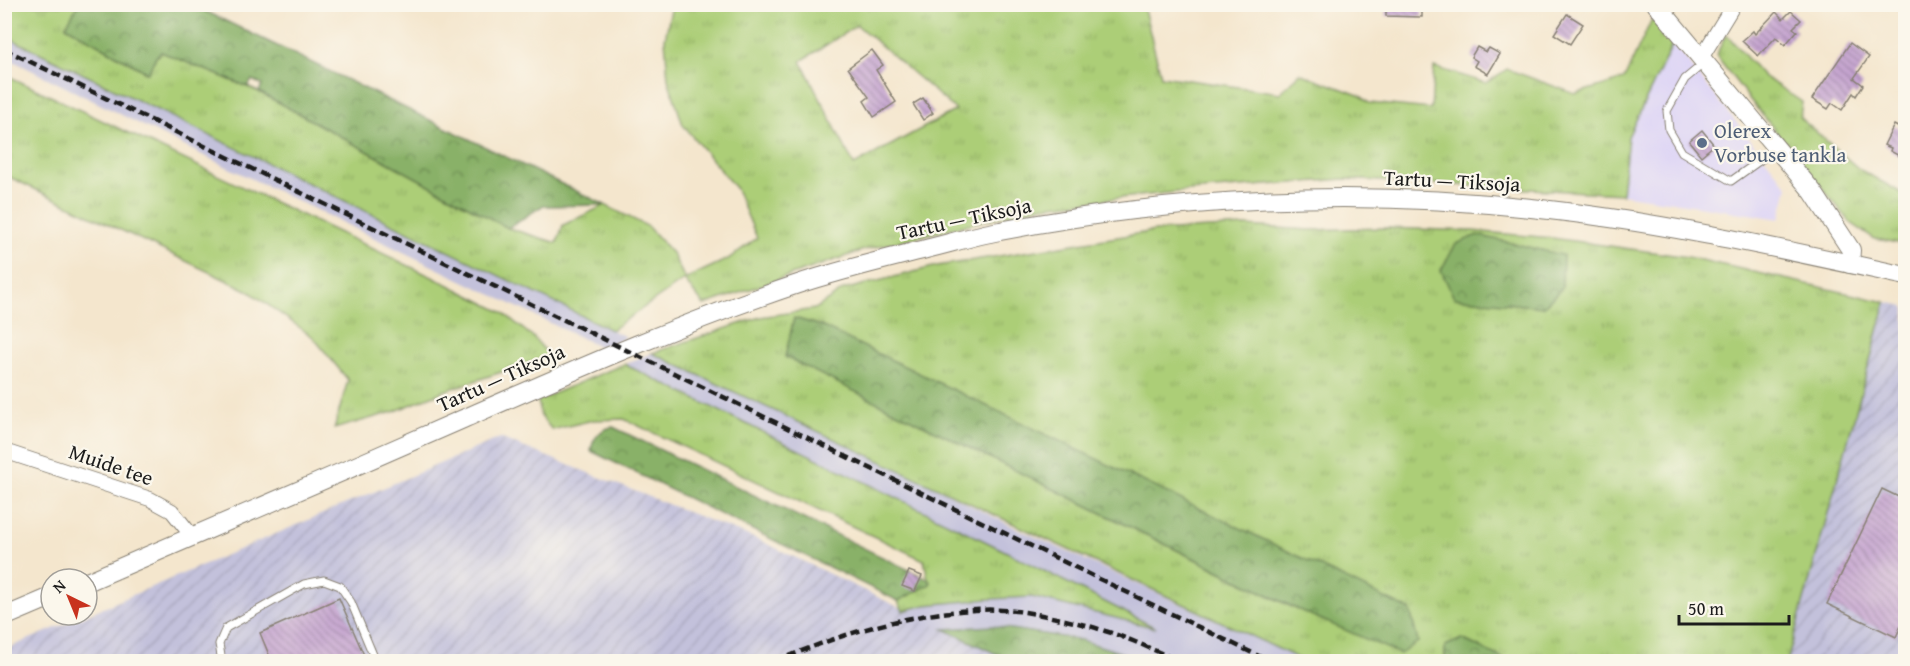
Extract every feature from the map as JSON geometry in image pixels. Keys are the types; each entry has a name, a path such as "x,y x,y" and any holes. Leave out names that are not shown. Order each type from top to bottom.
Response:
{"main road":[{"path":"1656,4 1828,214 1851,250 1850,264"},
{"name":"Tartu — Tiksoja","path":"99,577 573,370 763,296 866,263 999,231 1103,215 1193,205 1301,199 1410,200 1529,208 1632,221 1726,238 1905,276"},
{"path":"4,617 39,602"}],"street":[{"path":"1702,60 1734,4"},
{"name":"Muide tee","path":"4,451 150,499 172,511 192,536"}],"lane":[{"path":"1702,60 1685,79 1667,111 1669,130 1682,152 1731,181 1776,149"},
{"path":"222,662 219,644 226,628 304,584 324,580 339,585 351,602 376,662"}],"shaded area":[{"path":"4,36 626,337 604,349 194,151 5,57"},
{"path":"1673,43 1788,187 1780,219 1622,194 1628,137"},
{"path":"1886,302 1905,306 1905,661 1787,662"},
{"path":"652,353 830,435 1014,527 1304,661 1147,661 1081,640 993,626 944,629 903,611 925,605 1032,597 1153,627 1001,549 624,364"},
{"path":"500,438 759,540 1011,661 5,662 4,650 58,627 99,627 99,609"}],"green space":[{"path":"4,5 78,5 66,26 147,73 161,52 259,92 508,228 557,243 563,225 605,205 647,226 672,253 685,279 728,259 757,238 736,189 683,125 668,79 665,39 672,5 1143,5 1161,76 1280,93 1300,73 1361,96 1369,103 1431,109 1434,67 1486,83 1507,69 1575,94 1624,79 1652,19 1673,43 1628,137 1622,194 1345,179 1177,192 1043,206 864,250 704,305 684,280 611,330 5,36","holes":["857,25 956,110 854,165 801,61"]},
{"path":"78,5 193,5 605,205 542,206 508,228 259,92 262,85 252,80 248,87 161,52 148,73 66,26"},
{"path":"1726,34 1763,76 1802,102 1800,118 1859,169 1905,195 1905,244 1875,239 1851,223 1716,56"},
{"path":"4,74 502,312 533,337 550,356 444,391 393,412 334,429 348,380 313,337 247,290 5,175"},
{"path":"1245,226 1309,230 1387,228 1472,231 1552,238 1688,257 1886,302 1787,662 1508,661 1462,639 1445,646 1445,661 1304,661 652,353 760,317 815,309 843,290 937,266 1155,231","holes":["794,318 821,326 1298,610 786,357"]},
{"path":"1477,235 1563,255 1562,288 1543,307 1454,298 1441,270 1456,244"},
{"path":"794,318 821,326 1410,610 1418,642 1400,654 1299,610 785,357"},
{"path":"624,364 1001,549 1156,628 1032,597 925,605 903,611 898,601 931,582 928,579 924,560 624,419 593,420 552,430 540,415 538,400"},
{"path":"613,427 931,582 898,601 591,451 598,435 605,429"},
{"path":"993,626 1081,640 1147,661 1011,661 944,629"},
{"path":"1462,639 1508,661 1445,661 1445,646"}],"building":[{"path":"1386,4 1422,4 1422,17 1386,16"},
{"path":"1791,11 1801,20 1793,28 1797,31 1785,45 1776,37 1758,56 1742,41 1753,31 1755,34 1776,12 1783,19"},
{"path":"1567,14 1583,24 1570,44 1554,34"},
{"path":"1850,43 1869,57 1854,78 1863,85 1856,96 1853,93 1842,110 1832,103 1828,109 1812,99"},
{"path":"1477,47 1486,52 1489,48 1500,54 1488,74 1474,66 1477,61 1471,57"},
{"path":"872,50 883,65 876,70 896,102 874,117 864,101 869,97 848,68"},
{"path":"923,98 933,113 923,120 913,104"},
{"path":"1894,125 1905,131 1905,159 1884,145"},
{"name":"Olerex Vorbuse tankla","path":"1702,130 1714,145 1701,156 1689,141"},
{"path":"1882,489 1905,500 1905,617 1896,637 1827,604"},
{"path":"909,571 922,576 915,591 902,586"},
{"path":"339,598 367,662 272,662 260,633"}],"railway":[{"path":"4,49 1271,662"},
{"path":"776,662 834,639 898,621 963,611 995,610 1025,612 1086,625 1181,662"}],"place":[{"name":"Olerex Vorbuse tankla","path":"1702,143"}]}
